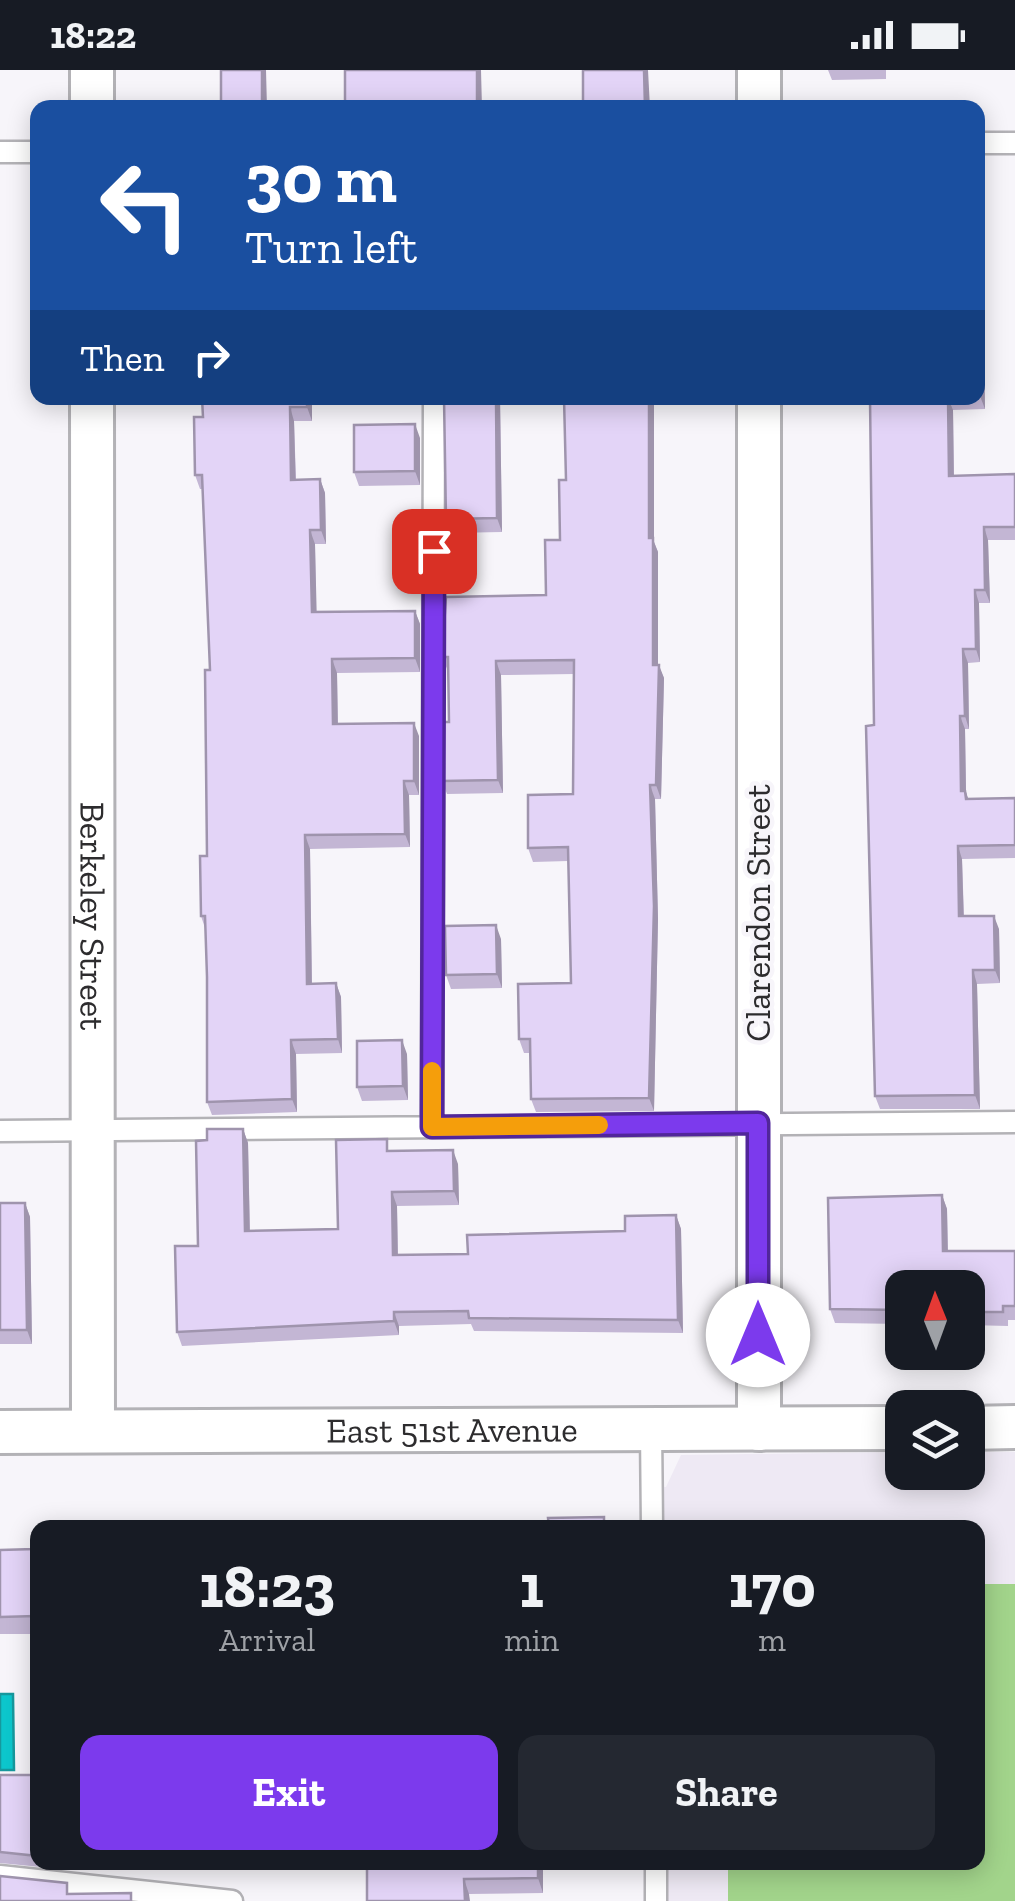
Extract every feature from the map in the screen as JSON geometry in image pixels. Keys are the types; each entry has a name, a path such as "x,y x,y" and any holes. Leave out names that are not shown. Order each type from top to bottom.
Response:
{"street":[{"path":"92,70 92,100"},
{"path":"758,70 759,100"},
{"name":"Berkeley Street","path":"92,405 93,1431"},
{"name":"Clarendon Street","path":"759,405 759,1429"},
{"path":"985,1428 1015,1427"},
{"name":"East 51st Avenue","path":"0,1432 885,1428"}],"lane":[{"path":"985,143 1015,142"},
{"path":"0,152 30,152"},
{"path":"432,1127 434,405"},
{"path":"0,1132 1015,1122"},
{"path":"651,1428 652,1520"},
{"path":"656,1870 656,1901"},
{"path":"0,1876 232,1901"}],"shaded area":[{"path":"885,1452 885,1490 985,1490 985,1452 1015,1452 1015,1901 656,1901 656,1870 985,1870 985,1520 652,1520 651,1488 666,1487 681,1455"}],"green space":[{"path":"985,1584 1015,1584 1015,1901 728,1901 728,1870 985,1870"}],"water":[{"path":"0,1694 13,1694 14,1770 0,1770"}],"building":[{"path":"221,70 262,70 262,100 221,100"},
{"path":"345,70 477,70 477,100 345,100"},
{"path":"583,70 644,70 645,100 583,100"},
{"path":"202,405 307,405 290,407 291,480 320,479 321,530 310,530 312,612 415,611 415,658 332,659 333,724 414,723 414,781 404,781 405,834 305,835 307,984 336,983 338,1039 291,1040 292,1099 207,1102 207,977 200,856 207,856 205,670 210,670 202,475 195,475 194,417 203,417"},
{"path":"444,405 496,405 497,518 446,519"},
{"path":"564,405 649,405 653,665 659,665 656,785 650,785 654,906 649,1098 531,1099 530,1039 519,1039 518,984 571,983 568,847 528,848 528,795 573,794 574,660 496,661 498,780 442,781 442,722 449,722 448,657 442,657 446,597 546,595 545,540 560,540 559,480 566,480"},
{"path":"870,405 948,405 949,476 1015,474 1015,527 984,527 985,590 975,590 976,649 963,649 961,791 965,791 966,799 1015,798 1015,845 958,846 959,916 994,916 995,970 973,970 975,1095 875,1096 866,726 874,725"},
{"path":"415,424 415,471 354,472 354,425"},
{"path":"496,925 497,974 446,975 445,926"},
{"path":"402,1040 403,1086 357,1087 357,1041"},
{"path":"207,1129 243,1129 245,1231 338,1229 336,1140 387,1139 387,1151 453,1150 454,1191 392,1192 393,1255 468,1254 467,1235 625,1231 625,1216 676,1215 678,1320 469,1318 468,1311 394,1312 394,1321 177,1332 175,1246 198,1246 196,1141 207,1140"},
{"path":"942,1195 943,1251 1015,1251 1015,1306 1003,1306 1003,1312 985,1312 985,1270 885,1270 885,1310 830,1309 828,1198"},
{"path":"0,1203 25,1203 27,1330 0,1330"},
{"path":"604,1517 604,1520 548,1520"},
{"path":"30,1549 30,1616 0,1617 0,1550"},
{"path":"0,1775 30,1775 30,1855 0,1852"},
{"path":"367,1870 538,1870 538,1878 464,1879 465,1901 367,1901"},
{"path":"0,1876 67,1883 67,1894 131,1893 131,1901 0,1901"}],"slow traffic":[{"path":"432,1071 432,1127 599,1125"}],"route":[{"path":"434,551 432,1127 758,1123 758,1335"}]}
